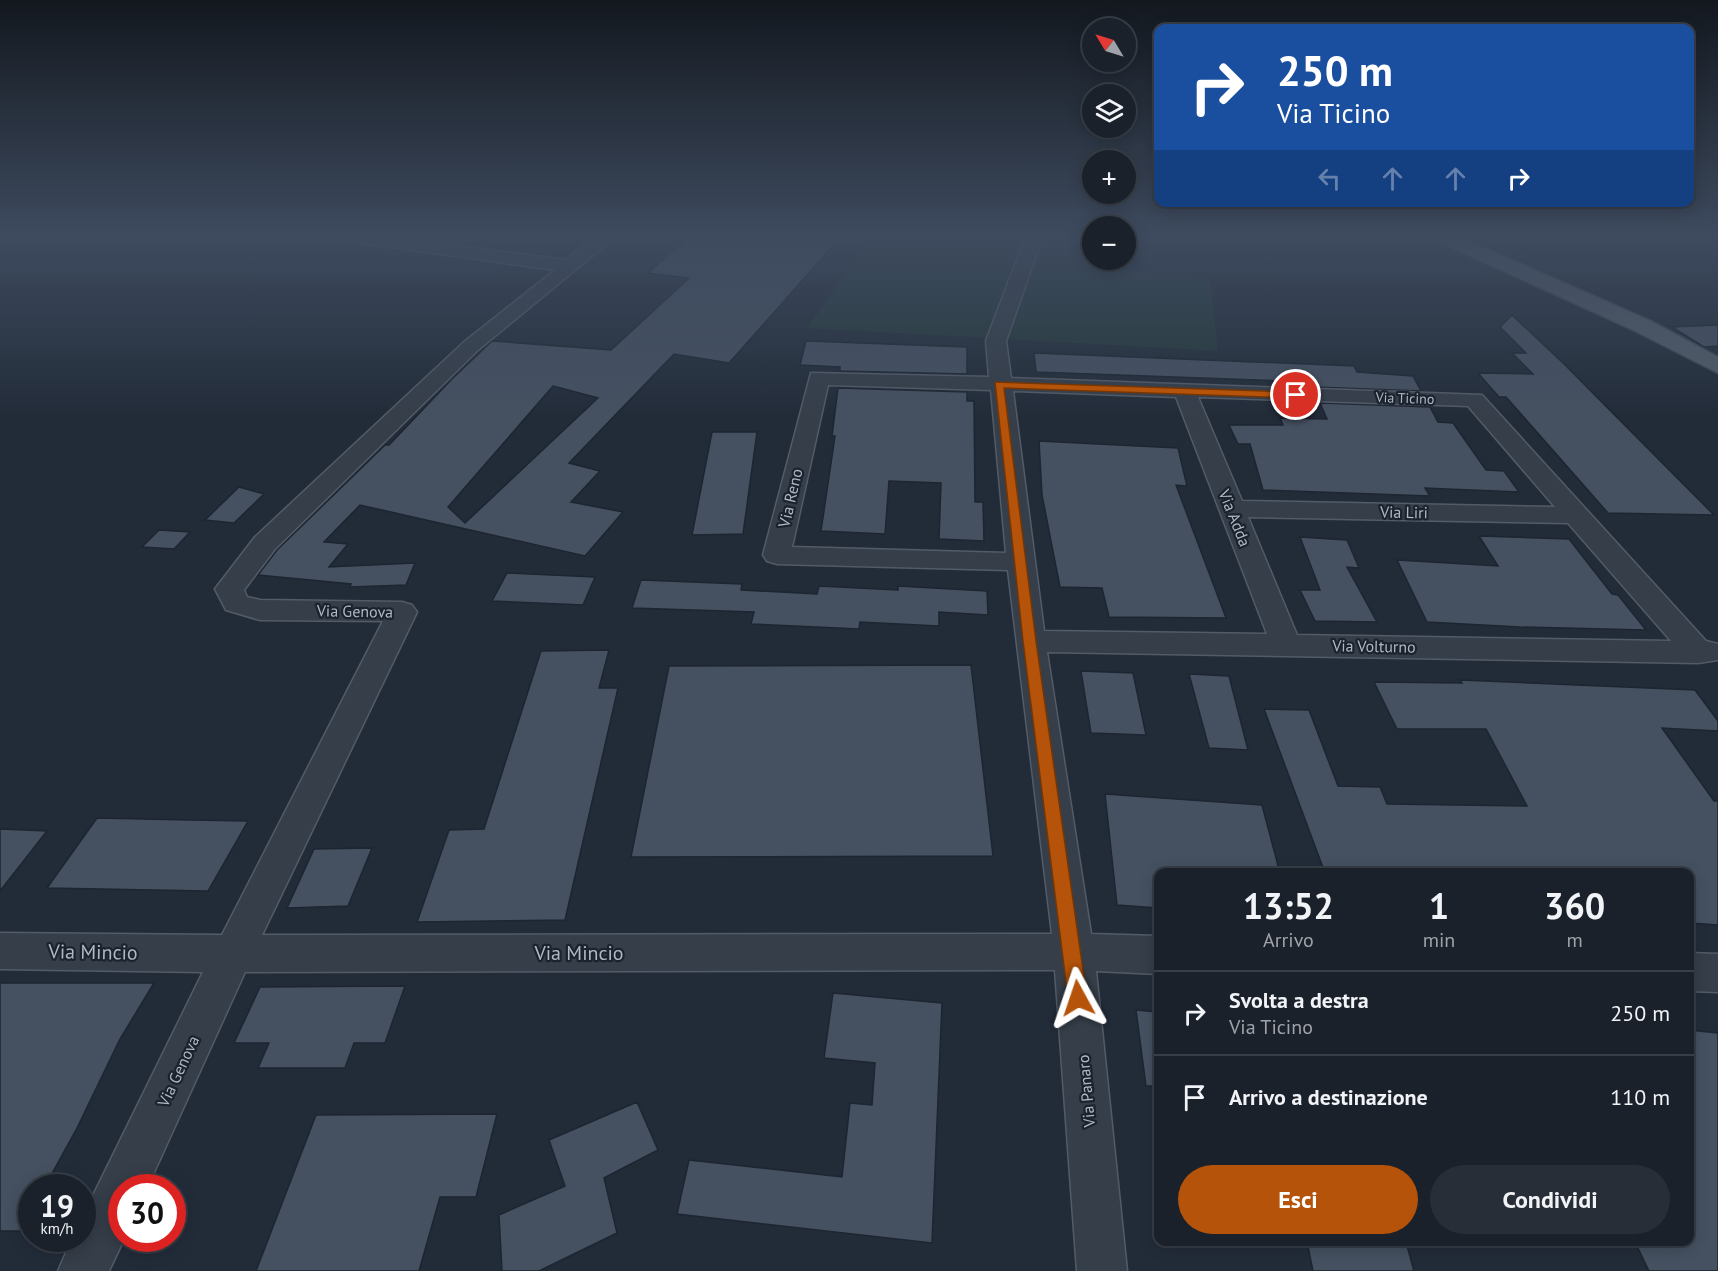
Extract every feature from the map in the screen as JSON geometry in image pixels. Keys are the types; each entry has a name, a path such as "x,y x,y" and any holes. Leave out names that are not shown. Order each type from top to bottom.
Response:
{"main road":[{"path":"1579,297 1643,326 1718,366"}],"street":[{"name":"Via Genova","path":"129,1174 233,954 402,612 260,610 236,603 228,589 265,543 471,346 530,297"},
{"name":"Via Panaro","path":"1013,297 996,341 999,384 1030,641 1074,952 1102,1271"},
{"name":"Via Reno","path":"999,384 819,378 777,555 1021,562"},
{"name":"Via Ticino","path":"999,384 1474,400 1576,515 1708,652"},
{"name":"Via Adda","path":"1185,392 1286,644"},
{"name":"Via Liri","path":"1232,509 1576,515"},
{"name":"Via Volturno","path":"1030,641 1708,652"},
{"name":"Via Mincio","path":"0,951 233,954 1074,952 1154,955"},
{"path":"1694,972 1718,973"},
{"name":"Via Genova","path":"83,1271 108,1218"}],"green space":[{"path":"828,297 1212,297 1218,351 807,328"}],"building":[{"path":"668,297 787,297 729,363 674,354 569,463 600,471 571,502 623,512 585,556 360,505 324,542 348,544 329,567 415,563 406,585 350,587 351,584 258,575 277,550 385,445 389,445 492,341 611,350","holes":["553,386 598,398 465,523 448,507"]},
{"path":"1512,315 1714,515 1608,513 1506,397 1499,397 1478,373 1533,374 1512,353 1526,353 1500,327"},
{"path":"1718,325 1718,346 1704,347 1672,327"},
{"path":"806,341 967,347 967,374 840,371 840,367 800,365"},
{"path":"1034,353 1354,366 1357,372 1413,376 1421,391 1314,387 1312,382 1036,372"},
{"path":"838,388 967,392 967,401 974,401 975,502 983,502 984,541 939,539 941,483 889,481 885,534 821,531 835,436 832,436"},
{"path":"1320,403 1430,407 1438,422 1453,423 1486,470 1504,471 1519,492 1425,488 1430,496 1263,490 1250,444 1238,444 1229,425 1283,425 1280,418 1327,419"},
{"path":"712,432 757,432 743,534 692,535"},
{"path":"1039,441 1178,448 1187,486 1176,485 1226,618 1109,617 1102,588 1060,587 1042,495"},
{"path":"239,487 264,494 234,523 205,520"},
{"path":"159,530 190,532 174,549 142,547"},
{"path":"1479,536 1569,539 1612,594 1618,595 1646,630 1427,622 1397,560 1498,566"},
{"path":"1300,537 1347,540 1359,568 1347,567 1377,622 1315,621 1300,590 1320,590"},
{"path":"507,573 595,577 583,605 492,601"},
{"path":"641,580 742,584 741,590 817,594 819,586 898,590 898,586 987,591 988,615 939,612 939,626 860,622 859,629 751,624 754,612 632,608"},
{"path":"609,650 599,688 618,688 565,920 417,922 449,830 484,829 541,651"},
{"path":"971,665 993,856 631,857 669,666"},
{"path":"1081,671 1133,673 1146,735 1091,733"},
{"path":"1189,674 1229,676 1248,750 1209,748"},
{"path":"1460,680 1695,690 1718,721 1718,731 1662,728 1714,801 1718,801 1718,925 1694,923 1694,868 1323,868 1264,709 1309,710 1338,786 1380,787 1387,804 1527,806 1486,729 1397,729 1374,682 1462,683"},
{"path":"1105,794 1262,805 1279,868 1154,868 1154,908 1117,905"},
{"path":"97,818 248,821 208,891 47,888"},
{"path":"0,829 47,831 0,891"},
{"path":"372,848 348,906 287,908 314,849"},
{"path":"0,983 154,983 120,1039 77,1128 52,1174 18,1174 18,1231 0,1231"},
{"path":"405,986 385,1043 354,1043 345,1068 258,1068 269,1043 234,1043 260,987"},
{"path":"833,993 942,1003 932,1243 677,1214 689,1160 842,1177 850,1103 872,1105 875,1063 824,1058"},
{"path":"1136,1010 1154,1012 1154,1086 1146,1086"},
{"path":"1694,1031 1718,1033 1718,1271 1649,1271 1637,1246 1694,1246"},
{"path":"637,1102 658,1150 604,1178 617,1233 539,1271 502,1271 499,1215 565,1186 549,1140"},
{"path":"497,1114 476,1197 440,1197 419,1271 256,1271 316,1115"},
{"path":"1308,1246 1407,1246 1414,1271 1313,1271"}],"route":[{"path":"1078,998 1074,952 1030,641 999,384 1296,395"}]}
